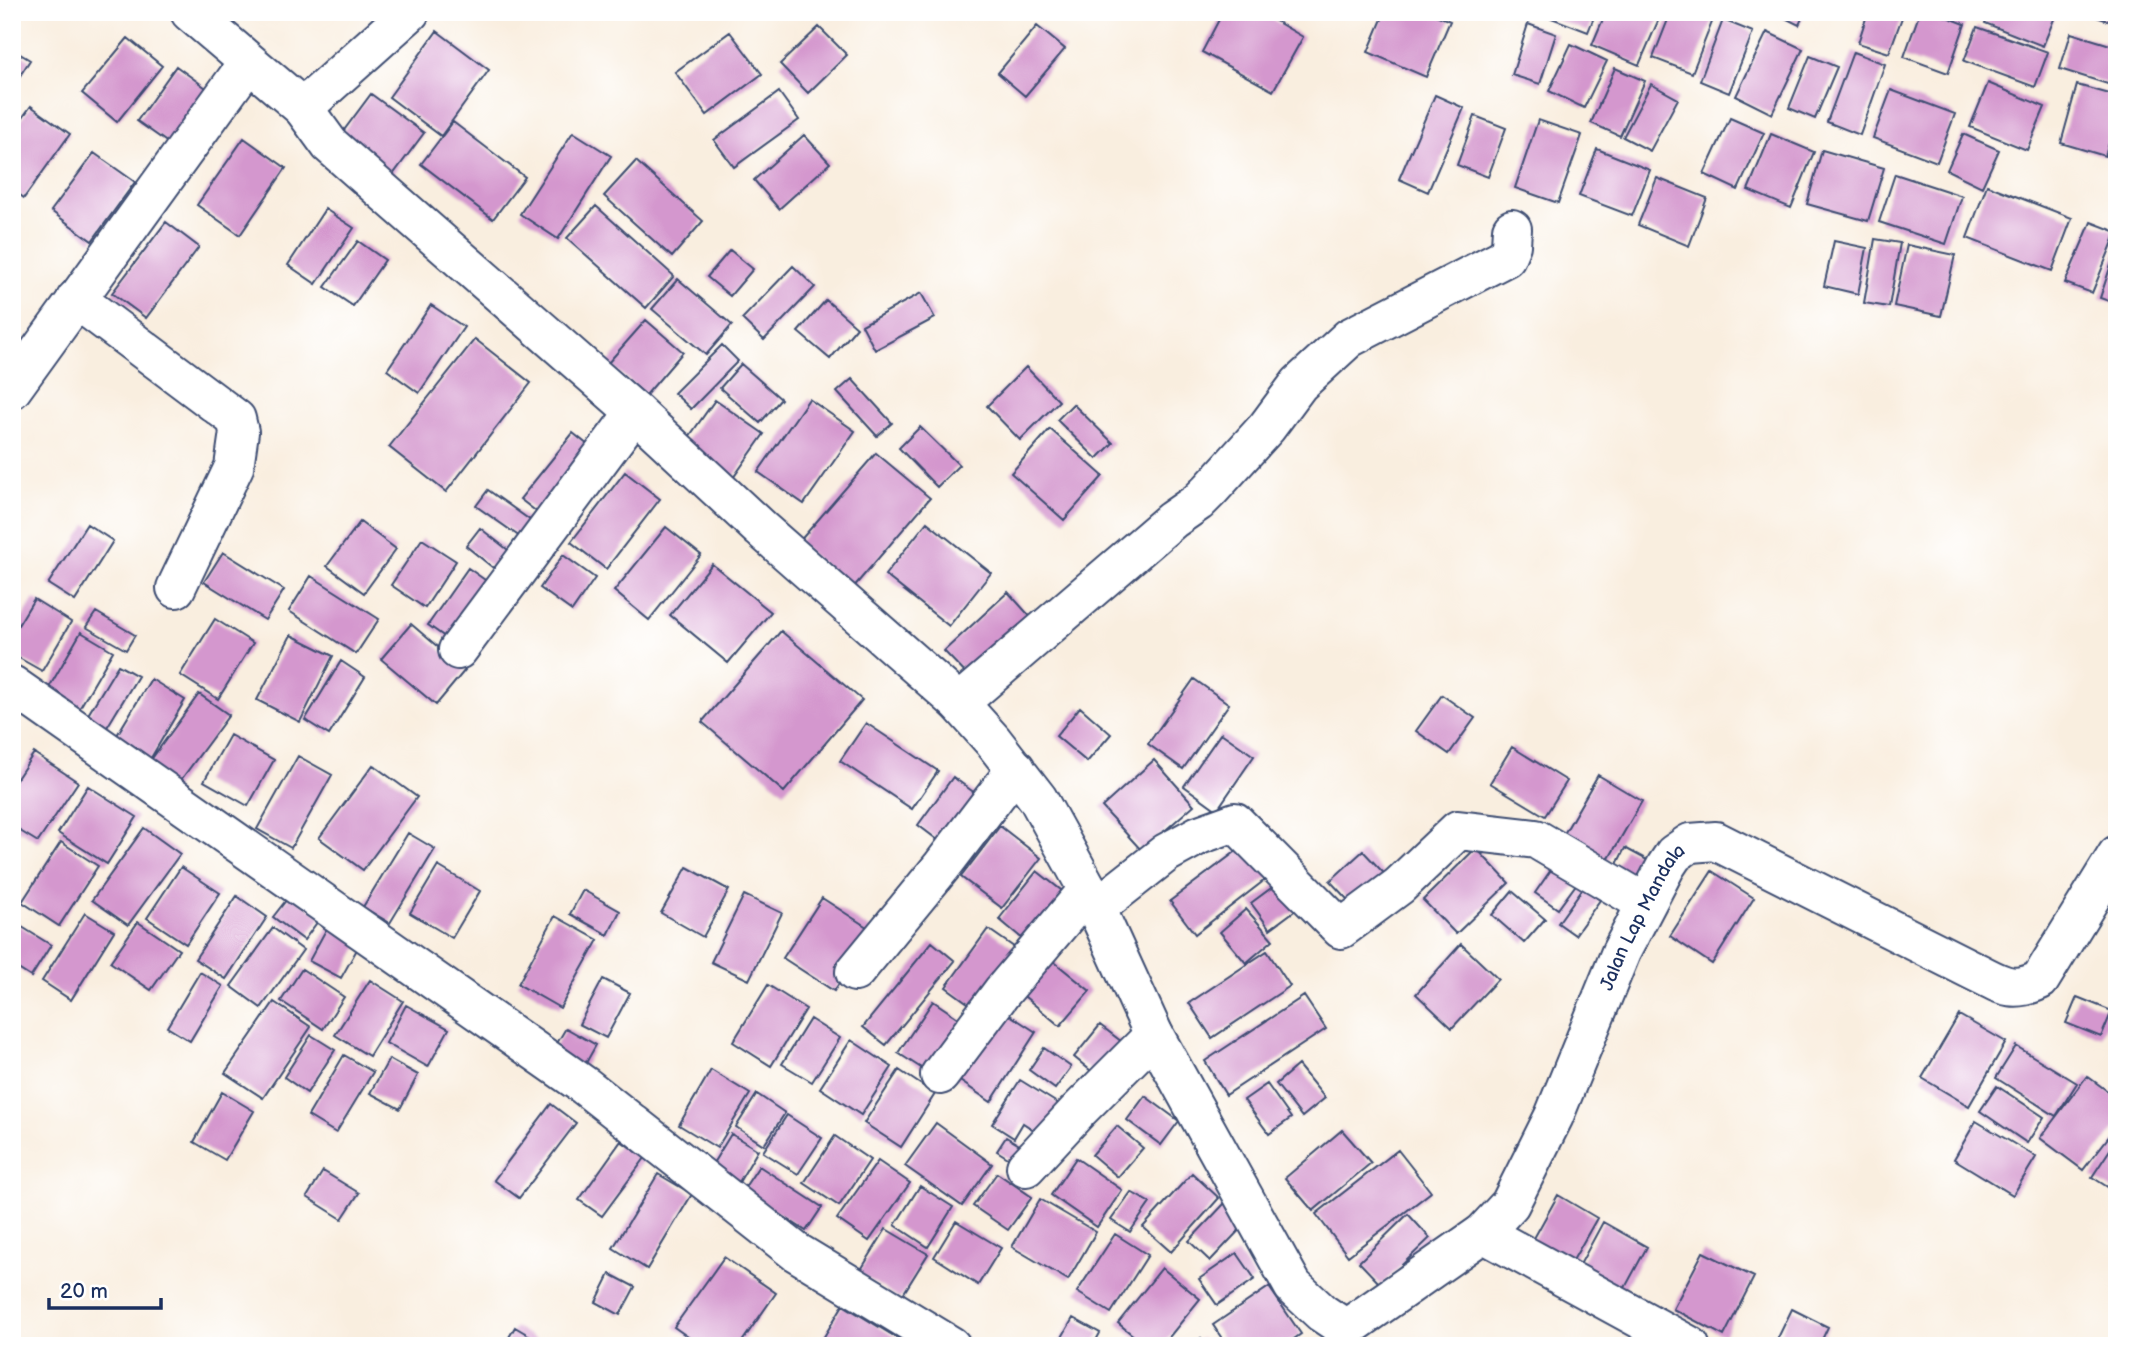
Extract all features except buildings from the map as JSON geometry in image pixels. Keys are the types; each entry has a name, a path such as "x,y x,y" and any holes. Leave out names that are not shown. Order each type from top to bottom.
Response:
{"street":[{"path":"190,12 303,108 330,145 635,412 761,529 959,703 1038,799 1092,899 1154,1035 1293,1286 1343,1337"},
{"path":"303,108 410,12"},
{"path":"12,389 248,63"},
{"path":"959,703 1172,520 1198,502 1268,427 1299,384 1349,338 1506,257 1511,245 1512,229"},
{"path":"76,299 236,419 239,432 234,467 176,588"},
{"path":"458,650 635,412"},
{"path":"12,685 585,1086 796,1252 951,1346"},
{"path":"855,972 943,866 1016,769"},
{"path":"940,1074 1002,992 1092,899 1199,835 1235,822 1341,929 1399,886 1458,830 1536,839 1645,902"},
{"name":"Jalan Lap Mandala","path":"1343,1337 1483,1233 1510,1204 1554,1116 1621,952 1645,902 1674,854 1690,843 1716,841 1974,971 2018,989 2040,980 2117,855"},
{"path":"1026,1167 1154,1035"},
{"path":"1483,1233 1690,1346"}]}
